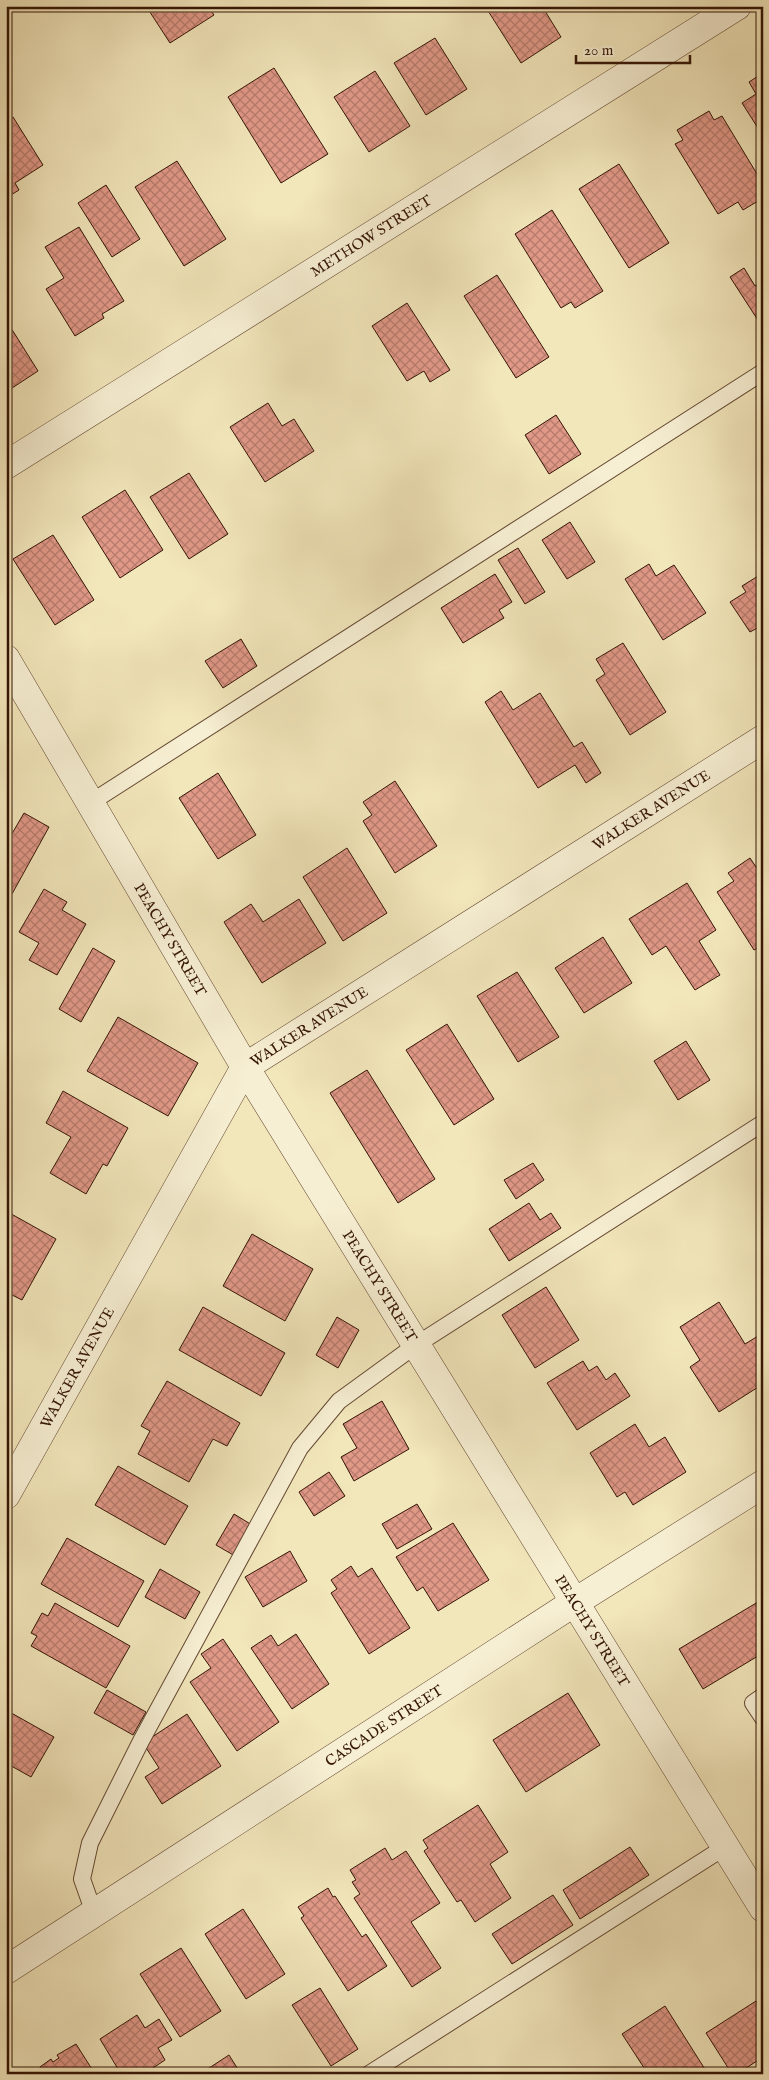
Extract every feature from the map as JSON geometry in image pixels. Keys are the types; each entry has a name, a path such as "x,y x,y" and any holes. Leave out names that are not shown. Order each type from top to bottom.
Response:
{"street":[{"name":"METHOW STREET","path":"6,465 737,6"},
{"name":"PEACHY STREET","path":"6,659 245,1067 763,1908"},
{"name":"WALKER AVENUE","path":"6,1495 245,1067 763,739"},
{"name":"CASCADE STREET","path":"6,1970 575,1602 763,1484"}],"lane":[{"path":"90,803 763,372"},
{"path":"94,1913 82,1879 90,1843 140,1741 300,1448 339,1401 416,1345 763,1123"},
{"path":"763,1696 753,1703 763,1718"},
{"path":"370,2074 725,1847"}],"building":[{"path":"146,6 208,6 214,15 170,43"},
{"path":"485,6 542,6 561,37 521,63"},
{"path":"435,38 467,89 426,115 394,63"},
{"path":"274,68 328,154 281,183 228,97"},
{"path":"375,71 410,126 369,152 334,97"},
{"path":"763,73 763,136 742,103 756,94 749,82"},
{"path":"709,111 714,120 722,116 763,184 758,189 763,198 743,210 738,202 718,214 675,144 683,140 677,130"},
{"path":"13,117 43,165 15,183 19,190 6,198 6,121"},
{"path":"177,161 226,239 184,266 135,187"},
{"path":"619,164 669,243 629,268 579,189"},
{"path":"106,185 140,239 112,257 78,203"},
{"path":"552,210 603,291 575,308 571,302 561,308 515,234"},
{"path":"79,227 124,301 102,314 104,318 75,336 46,289 64,278 45,247"},
{"path":"744,268 755,286 763,281 763,328 730,277"},
{"path":"497,275 549,357 516,378 464,296"},
{"path":"407,303 450,370 430,382 424,371 407,381 372,326"},
{"path":"6,320 38,371 6,392"},
{"path":"268,403 282,426 294,419 314,451 265,482 230,427"},
{"path":"556,415 581,454 549,474 525,435"},
{"path":"189,473 228,534 189,559 150,497"},
{"path":"125,490 163,550 120,578 82,517"},
{"path":"570,522 595,562 567,579 542,540"},
{"path":"53,535 94,600 55,625 13,559"},
{"path":"518,548 545,592 525,604 498,560"},
{"path":"649,564 656,576 674,565 706,613 663,640 625,579"},
{"path":"763,573 763,625 750,632 730,602 746,592 742,586"},
{"path":"495,574 512,602 499,610 504,618 463,643 441,608"},
{"path":"241,639 257,666 223,688 205,661"},
{"path":"623,643 666,712 630,735 596,680 605,674 596,659"},
{"path":"501,691 513,710 540,693 574,747 582,742 601,773 586,783 575,765 538,788 485,702"},
{"path":"218,773 256,835 218,859 179,798"},
{"path":"395,781 437,846 395,873 363,821 372,815 363,802"},
{"path":"24,813 49,827 12,894 6,891 6,844"},
{"path":"347,848 387,913 343,941 303,877"},
{"path":"750,858 756,867 763,863 763,945 754,950 717,892 734,881 728,873"},
{"path":"687,883 716,930 699,941 720,975 695,990 666,946 652,955 629,919"},
{"path":"44,889 67,902 62,910 86,924 57,975 29,960 39,943 19,932"},
{"path":"299,899 326,943 262,983 224,922 251,904 263,922"},
{"path":"603,937 632,983 584,1013 555,968"},
{"path":"93,948 115,961 81,1022 59,1009"},
{"path":"517,972 559,1037 518,1062 477,996"},
{"path":"118,1017 198,1063 168,1116 87,1071"},
{"path":"447,1024 494,1099 454,1125 406,1050"},
{"path":"686,1041 710,1080 678,1100 654,1061"},
{"path":"367,1070 435,1179 398,1203 330,1093"},
{"path":"63,1091 128,1128 107,1166 103,1164 86,1194 50,1173 71,1137 46,1123"},
{"path":"533,1163 544,1180 516,1199 504,1180"},
{"path":"529,1203 540,1220 551,1213 561,1228 509,1261 489,1229"},
{"path":"6,1211 56,1239 22,1300 6,1292"},
{"path":"252,1234 313,1269 285,1321 223,1286"},
{"path":"546,1287 579,1340 535,1368 502,1315"},
{"path":"719,1302 745,1344 763,1333 763,1384 719,1412 690,1367 700,1360 680,1327"},
{"path":"203,1307 285,1353 261,1396 179,1350"},
{"path":"337,1317 359,1330 338,1368 316,1355"},
{"path":"583,1361 589,1371 597,1366 606,1380 615,1373 630,1396 577,1430 547,1383"},
{"path":"167,1381 240,1423 227,1446 213,1439 189,1482 138,1454 150,1431 141,1426"},
{"path":"382,1401 409,1449 354,1481 341,1457 357,1448 343,1424"},
{"path":"635,1424 649,1447 665,1437 686,1472 633,1505 625,1492 617,1497 590,1453"},
{"path":"118,1466 188,1506 165,1545 95,1505"},
{"path":"329,1472 345,1496 314,1516 299,1492"},
{"path":"417,1504 432,1529 397,1549 382,1524"},
{"path":"234,1514 252,1525 235,1556 216,1545"},
{"path":"453,1523 489,1580 438,1611 423,1587 417,1591 396,1557"},
{"path":"67,1538 144,1581 118,1627 41,1584"},
{"path":"290,1551 307,1581 263,1607 245,1577"},
{"path":"351,1566 358,1577 372,1568 410,1628 369,1654 331,1593 337,1589 331,1580"},
{"path":"160,1569 200,1592 185,1619 145,1597"},
{"path":"763,1599 763,1653 703,1689 679,1649"},
{"path":"55,1603 130,1646 106,1688 31,1646 37,1636 31,1633 42,1613 48,1616"},
{"path":"296,1634 329,1684 292,1709 251,1648 271,1635 278,1646"},
{"path":"223,1639 279,1722 237,1751 190,1682 211,1668 201,1654"},
{"path":"107,1690 146,1712 133,1735 94,1713"},
{"path":"568,1693 600,1745 526,1792 493,1740"},
{"path":"6,1710 54,1737 31,1777 6,1763"},
{"path":"187,1714 221,1766 162,1804 145,1777 159,1768 143,1743"},
{"path":"478,1805 508,1852 490,1864 511,1898 475,1922 461,1900 457,1902 424,1851 428,1848 423,1840"},
{"path":"630,1847 649,1875 580,1919 563,1890"},
{"path":"385,1848 392,1860 406,1851 440,1903 411,1922 441,1968 412,1987 354,1898 360,1894 352,1882 356,1880 350,1870"},
{"path":"328,1888 362,1937 366,1934 387,1966 348,1991 301,1918 304,1916 298,1907"},
{"path":"553,1895 573,1925 512,1964 492,1934"},
{"path":"243,1909 285,1974 246,1999 205,1934"},
{"path":"181,1948 221,2011 180,2037 140,1974"},
{"path":"320,1988 358,2049 331,2066 292,2005"},
{"path":"756,2001 763,2011 763,2057 737,2074 732,2074 706,2033"},
{"path":"665,2006 708,2074 648,2074 622,2034"},
{"path":"137,2015 145,2028 159,2019 172,2040 158,2048 165,2060 144,2074 121,2074 100,2039"},
{"path":"76,2044 95,2074 35,2074 41,2070 40,2067 51,2059 53,2062 59,2058 57,2055"},
{"path":"229,2055 241,2074 204,2074 203,2072"}]}
